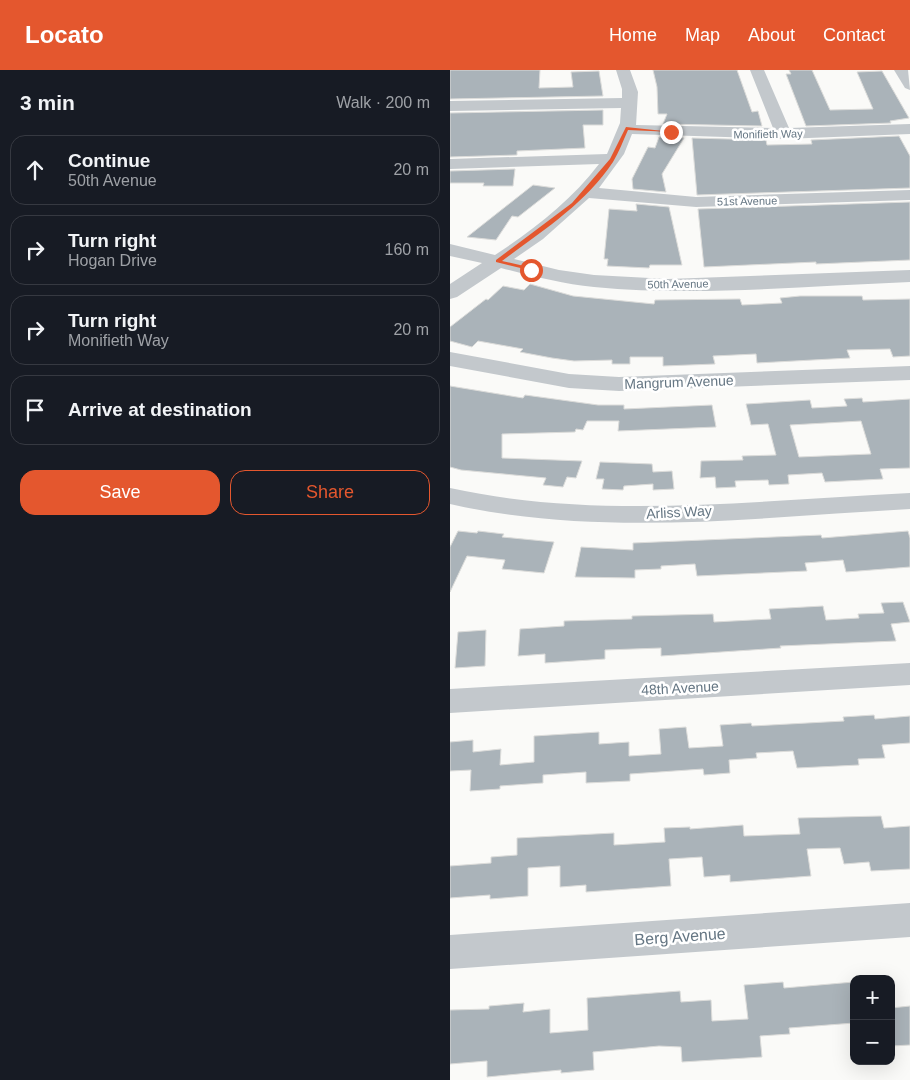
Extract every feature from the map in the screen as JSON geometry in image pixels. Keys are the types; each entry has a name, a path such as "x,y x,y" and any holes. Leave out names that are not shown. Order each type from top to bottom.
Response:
{"street":[{"path":"450,293 562,215 585,192 612,159 626,129 630,103 630,92 623,70"},
{"path":"756,70 783,134"},
{"path":"901,70 910,84"},
{"path":"450,106 630,103"},
{"name":"Monifieth Way","path":"626,129 713,134 783,134 910,129"},
{"path":"450,164 612,159"},
{"name":"51st Avenue","path":"585,192 696,202 910,195"},
{"name":"50th Avenue","path":"450,250 559,276 631,284 668,285 910,276"},
{"name":"Mangrum Avenue","path":"450,359 522,374 570,381 619,384 910,373"},
{"name":"Arliss Way","path":"450,496 520,508 636,515 910,501"},
{"name":"48th Avenue","path":"450,702 910,674"},
{"name":"Berg Avenue","path":"450,952 910,920"}],"building":[{"path":"450,70 540,70 539,88 573,87 571,72 599,71 603,96 450,99"},
{"path":"653,70 737,70 752,112 758,111 762,126 663,124 667,114 658,114 657,87"},
{"path":"789,70 812,70 830,110 873,109 857,72 882,71 909,118 890,121 891,123 806,126 786,74 791,74"},
{"path":"603,110 603,125 583,125 585,148 517,151 517,155 450,157 450,113"},
{"path":"899,136 910,156 910,188 697,195 692,138 766,140 767,145 812,144 811,140"},
{"path":"659,137 684,138 662,174 666,192 633,189 632,179 648,147 655,148"},
{"path":"515,169 513,186 483,186 484,183 450,183 450,171"},
{"path":"533,185 555,188 518,217 512,216 496,240 467,237"},
{"path":"910,202 910,260 704,267 698,209"},
{"path":"636,204 669,207 682,265 650,265 649,268 607,266 608,259 604,259 609,209 637,211"},
{"path":"530,284 573,296 654,304 655,300 740,299 742,305 782,303 780,298 800,296 862,296 863,300 910,299 910,356 893,357 890,349 847,350 850,358 757,363 756,354 713,356 715,364 663,366 663,357 630,357 630,364 612,364 612,360 574,361 520,352 523,349 478,341 472,347 450,341 450,327 486,299 488,300 503,286 524,290"},
{"path":"450,386 523,398 525,395 598,405 624,405 624,409 712,405 716,427 618,431 619,421 587,421 583,430 576,429 575,432 502,434 502,458 582,461 576,478 567,477 563,487 543,485 546,478 461,470 450,467"},
{"path":"862,398 863,402 910,399 910,468 880,469 883,479 825,482 822,473 788,475 789,484 769,485 768,480 735,481 736,487 716,488 715,477 700,478 701,461 743,460 742,456 776,455 768,424 751,425 746,404 810,400 812,408 847,406 844,399","holes":["861,421 871,454 799,457 790,425"]},
{"path":"600,462 652,464 653,472 672,471 674,489 653,490 653,484 624,486 623,490 602,489 604,479 596,479"},
{"path":"458,531 477,533 478,531 504,534 502,537 554,542 544,573 502,569 505,560 467,556 450,592 450,547"},
{"path":"908,531 910,538 910,567 846,572 843,560 805,563 807,571 697,576 695,564 661,566 661,569 635,570 635,578 575,577 581,547 633,550 633,543 821,535 822,538"},
{"path":"903,602 910,622 891,624 896,641 780,646 781,648 661,656 661,648 605,650 605,659 545,663 545,654 518,656 520,629 564,626 564,621 632,619 632,616 713,614 714,622 771,619 769,609 823,606 826,620 859,618 858,614 884,613 881,603"},
{"path":"486,630 485,666 455,668 458,632"},
{"path":"874,715 875,719 910,716 910,743 882,745 885,758 858,759 859,765 797,768 793,751 756,753 757,758 729,760 730,773 704,775 703,769 630,774 630,781 586,783 586,772 543,775 543,783 500,786 500,789 470,791 471,770 450,771 450,742 473,740 473,752 501,749 500,765 534,762 534,736 599,732 599,744 629,742 629,756 661,754 659,729 686,727 689,748 723,746 720,725 751,723 752,726 844,721 843,717"},
{"path":"881,816 884,828 910,826 910,869 871,871 869,862 844,864 840,848 807,849 811,876 730,882 730,875 704,877 702,857 669,859 671,886 586,892 586,885 560,887 560,866 528,868 528,896 490,899 490,895 450,898 450,866 491,863 491,857 517,855 517,838 614,833 614,845 665,842 664,828 690,827 690,829 743,825 744,836 800,834 798,818"},
{"path":"783,982 784,988 850,982 850,1023 789,1028 790,1034 760,1036 762,1057 682,1062 681,1047 659,1046 593,1052 594,1070 561,1073 561,1070 487,1077 487,1061 450,1064 450,1010 489,1009 489,1006 524,1003 523,1012 550,1009 550,1033 588,1030 587,998 680,991 681,1002 711,1000 712,1021 748,1019 744,985"},
{"path":"910,1006 910,1045 895,1046 895,1008"}],"route":[{"path":"531,270 498,261 562,215 574,204 600,176 612,159 626,129 671,132"}]}
